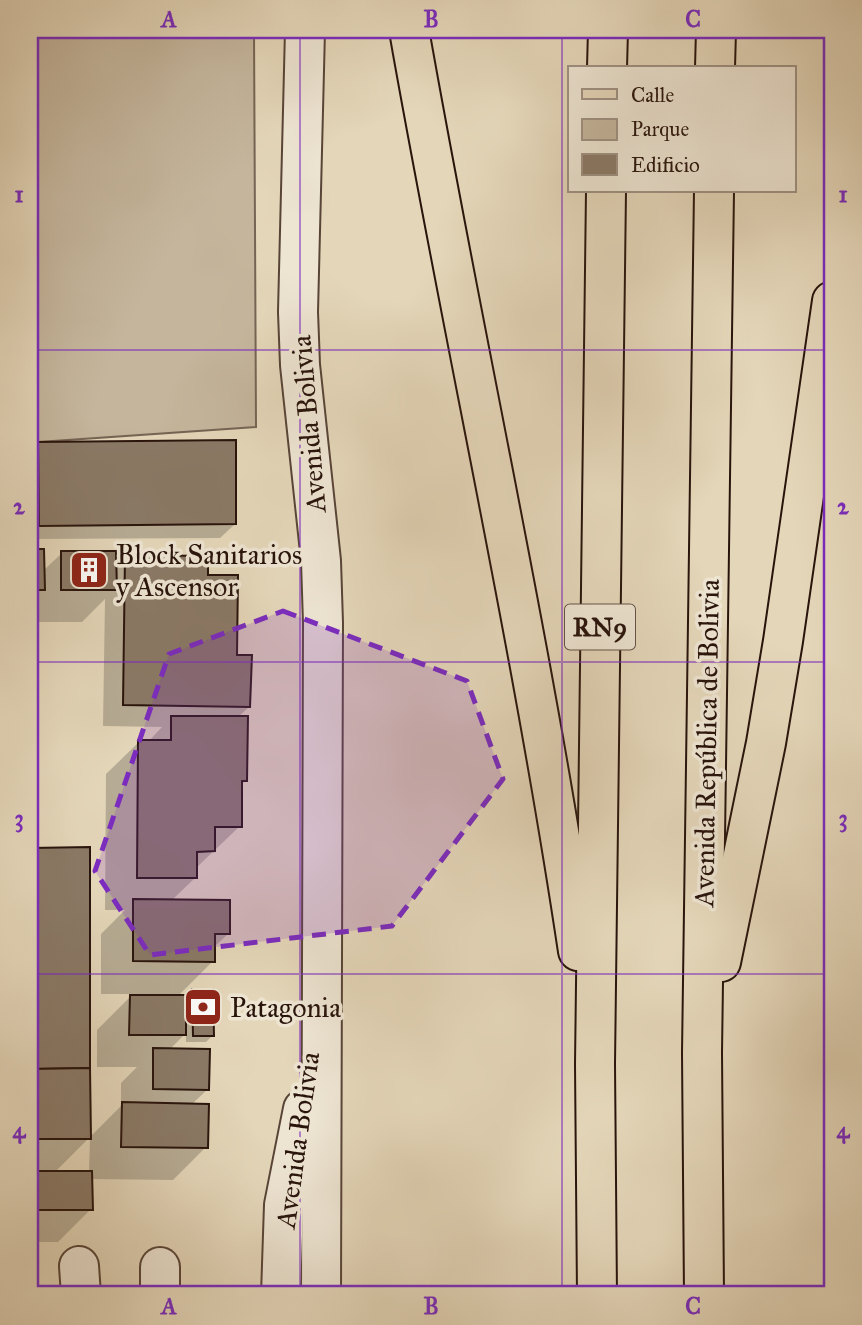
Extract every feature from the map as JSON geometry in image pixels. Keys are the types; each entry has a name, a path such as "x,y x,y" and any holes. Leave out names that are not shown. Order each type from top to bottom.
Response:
{"main road":[{"path":"408,30 560,829 595,1064"},
{"path":"607,66 608,30"},
{"path":"715,66 716,30"},
{"name":"RN9","path":"597,1295 595,1064 606,192"},
{"name":"Avenida República de Bolivia","path":"704,1295 702,1053 714,192"},
{"path":"702,1053 766,743 832,301"}],"street":[{"name":"Avenida Bolivia","path":"305,30 298,312 300,365 321,561 323,623 321,1295"},
{"name":"Avenida Bolivia","path":"281,1295 284,1205 305,1096 321,943"}],"highlighted area":[{"path":"283,611 467,681 503,779 392,926 150,955 95,871 169,654"}],"green space":[{"path":"30,30 254,30 256,427 39,442 34,549 30,549"}],"building":[{"path":"236,440 236,524 39,526 38,442"},
{"path":"30,549 44,549 45,590 30,590"},
{"name":"Block Sanitarios y Ascensor","path":"61,551 116,551 117,590 61,590"},
{"path":"125,555 208,556 208,575 238,575 237,655 252,655 250,707 123,705"},
{"path":"171,716 248,716 247,781 242,781 242,827 215,827 215,851 197,852 197,878 137,878 138,740 171,740"},
{"path":"90,847 90,1068 30,1069 30,848"},
{"path":"133,899 230,900 230,934 215,934 215,962 133,961"},
{"name":"Patagonia","path":"192,989 213,989 214,1036 193,1036"},
{"path":"130,995 186,995 186,1035 129,1035"},
{"path":"153,1048 210,1049 209,1090 153,1089"},
{"path":"90,1068 91,1139 30,1139 30,1069"},
{"path":"122,1102 209,1104 208,1148 121,1147"},
{"path":"30,1171 92,1171 93,1210 30,1210"}],"place":[{"name":"Block Sanitarios y Ascensor","path":"89,570"},
{"name":"Patagonia","path":"203,1007"}]}
